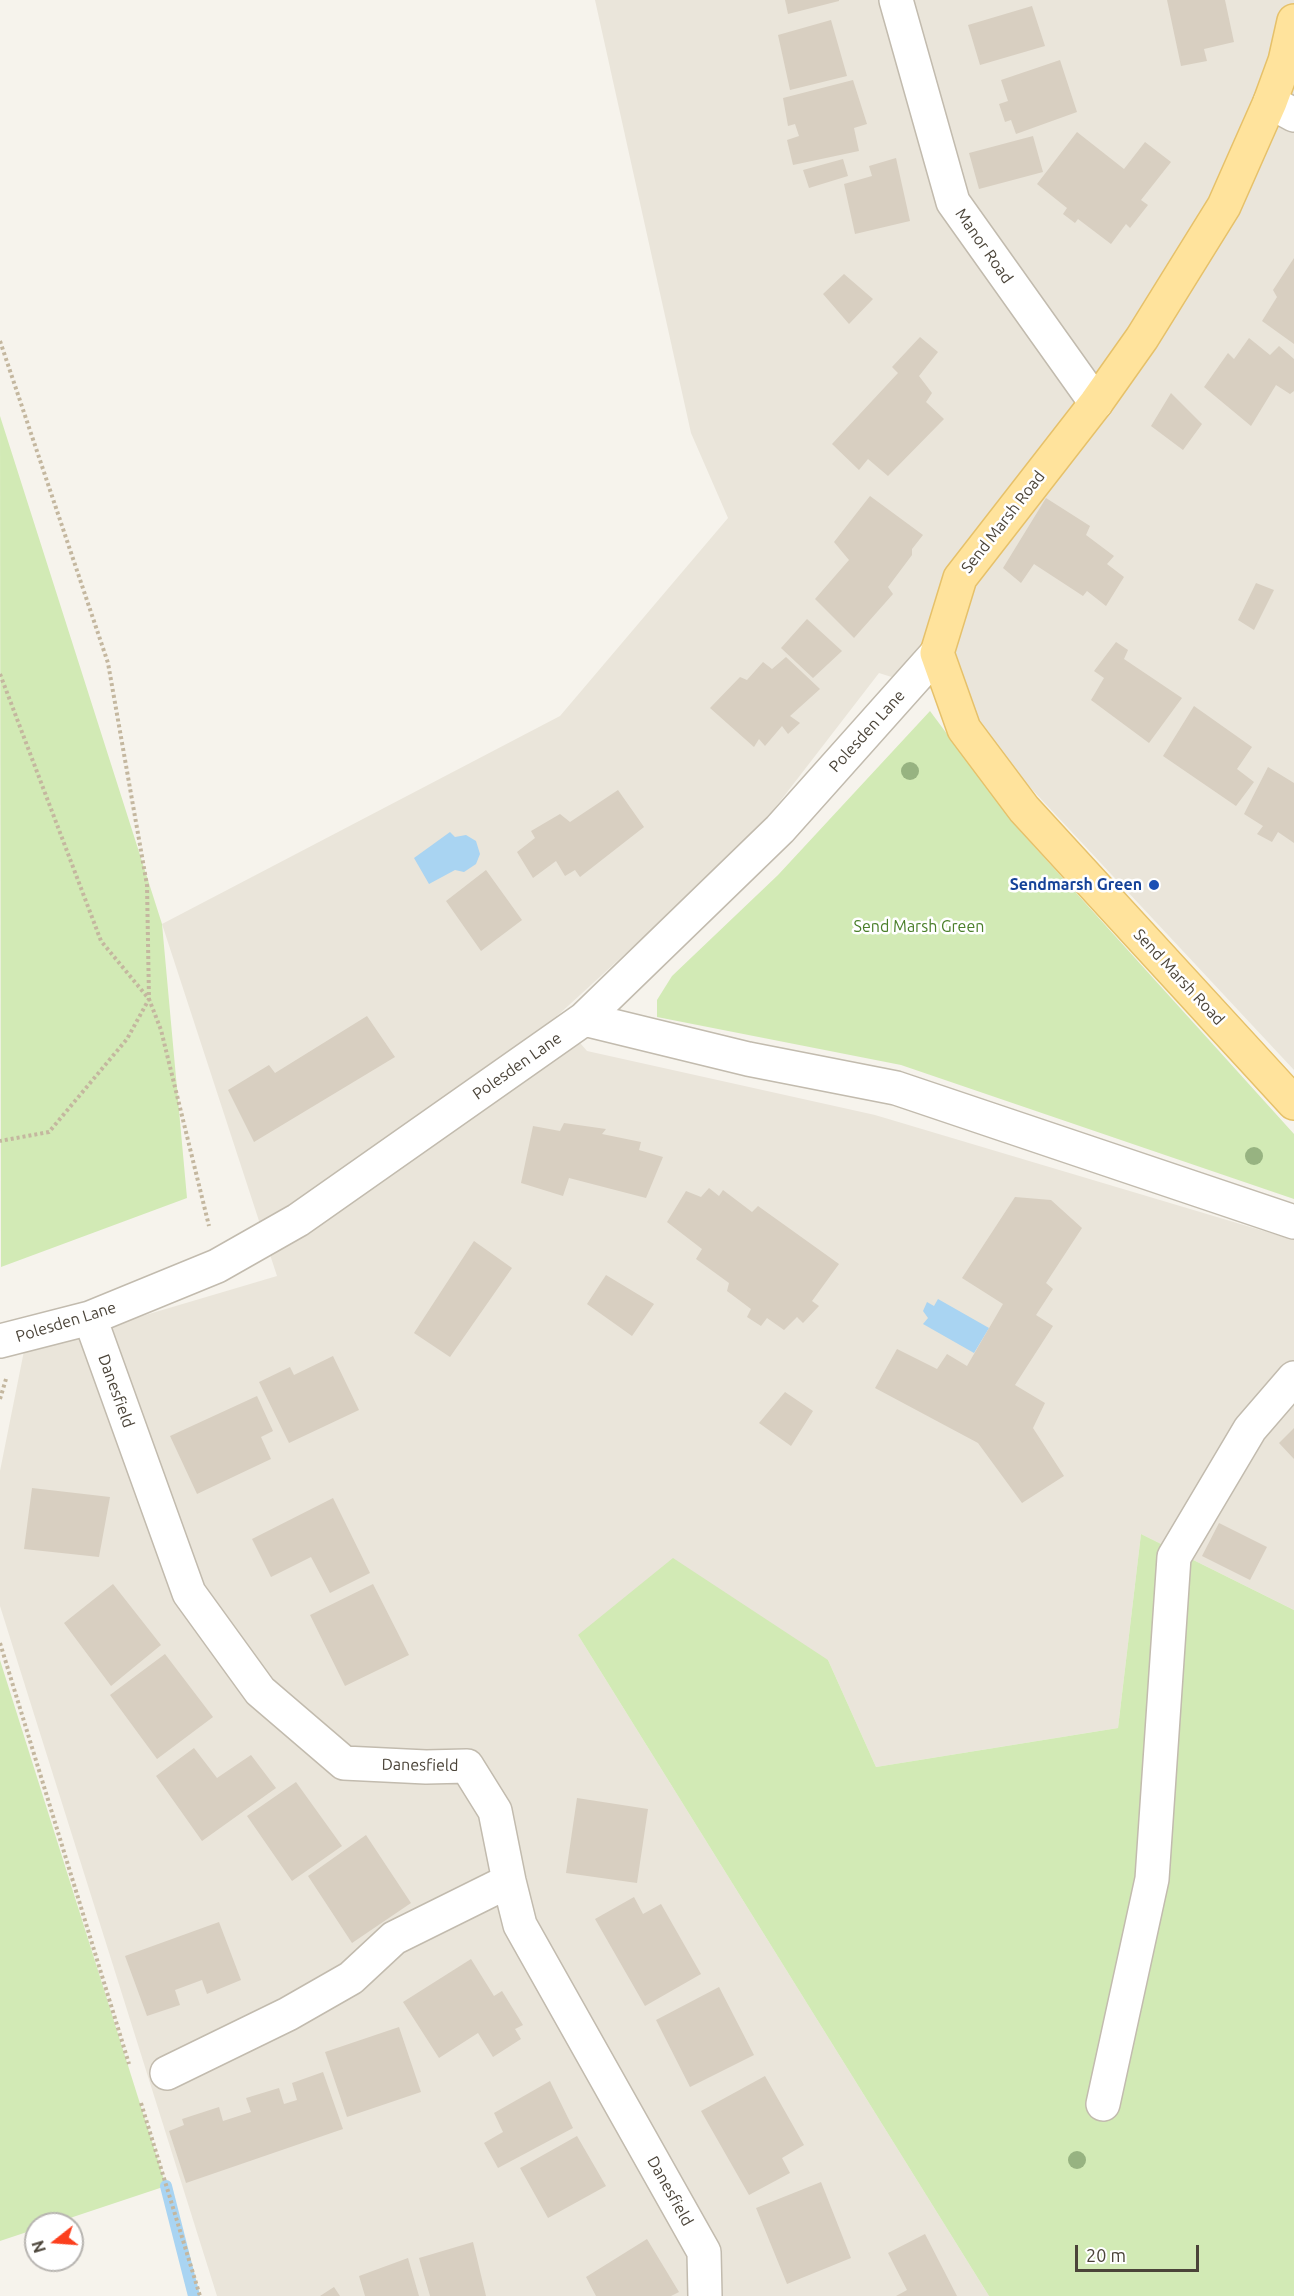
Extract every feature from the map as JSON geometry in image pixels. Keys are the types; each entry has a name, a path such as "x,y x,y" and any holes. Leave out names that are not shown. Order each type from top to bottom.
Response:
{"main road":[{"name":"Send Marsh Road","path":"1294,21 1285,61 1282,109 1142,338 1096,403 960,578 937,653 964,729 1024,809 1294,1103"}],"street":[{"name":"Manor Road","path":"896,0 953,202 1096,403"},
{"name":"Polesden Lane","path":"0,1341 90,1318 217,1266 298,1220 584,1019 780,829 937,653"},
{"path":"584,1019 748,1059 896,1088 1294,1222"},
{"name":"Danesfield","path":"90,1318 189,1593 260,1691 344,1763 426,1767 467,1766 495,1811 520,1925 704,2252 705,2296"},
{"path":"1103,2104 1152,1879 1174,1557 1250,1429 1294,1378"},
{"path":"167,2073 288,2014 351,1978 394,1938 509,1881"}],"path":[{"path":"0,341 108,663 147,885 149,999 160,1030 217,1266"},
{"path":"0,674 101,941 149,999"},
{"path":"0,1141 49,1132 127,1039 149,999"},
{"path":"0,1643 132,2073"},
{"path":"139,2095 200,2296"}],"shaded area":[{"path":"595,0 1294,0 1294,1070 942,693 879,673 751,839 557,1016 587,1051 875,1115 1294,1240 1294,1610 1141,1534 1118,1728 876,1767 828,1660 578,1635 989,2296 217,2296 0,1606 0,1471 24,1351 277,1276 162,924 560,716 728,518 691,433"}],"green space":[{"path":"0,416 162,924 187,1198 1,1267"},
{"name":"Send Marsh Green","path":"930,711 1013,823 1294,1134 1294,1199 901,1065 657,1017 657,1000 672,976 778,875"},
{"path":"1141,1534 1294,1610 1294,2296 989,2296 578,1635 673,1558 828,1660 876,1767 1118,1728"},
{"path":"0,1660 166,2186 84,2213 24,2212 24,2233 0,2241"}],"water":[{"path":"450,832 455,837 466,835 476,841 480,854 476,864 464,872 455,870 429,884 414,858"},
{"path":"938,1299 989,1328 974,1353 923,1324 928,1318 923,1311 927,1302 934,1306"}],"building":[{"path":"785,0 839,0 839,1 788,14"},
{"path":"1167,0 1225,0 1234,42 1204,49 1207,61 1181,66"},
{"path":"1032,6 1045,46 980,65 968,25"},
{"path":"831,20 847,76 790,90 778,35"},
{"path":"1060,60 1077,112 1016,134 1011,120 1005,122 999,104 1008,101 1001,80"},
{"path":"853,80 867,124 854,128 859,151 793,165 787,140 799,136 795,124 788,126 783,98"},
{"path":"1077,132 1124,169 1145,142 1171,162 1141,200 1148,205 1130,228 1126,224 1111,244 1078,219 1075,223 1063,214 1067,208 1037,184"},
{"path":"1033,136 1043,172 979,189 969,153"},
{"path":"896,158 910,221 855,234 844,184 872,176 869,166"},
{"path":"843,159 848,176 809,188 803,170"},
{"path":"1294,258 1294,344 1262,321 1277,297 1273,290"},
{"path":"844,274 873,299 849,324 823,294"},
{"path":"920,337 938,352 919,376 932,393 926,402 944,419 888,476 868,459 859,470 832,444 898,373 892,367"},
{"path":"1249,338 1270,355 1279,346 1294,359 1294,391 1290,394 1276,385 1251,426 1204,387 1228,353 1234,359"},
{"path":"1171,393 1202,424 1183,450 1151,426"},
{"path":"870,496 923,535 912,549 912,555 888,587 893,594 854,638 815,599 849,560 834,542"},
{"path":"1046,498 1090,526 1086,535 1114,556 1107,564 1124,577 1106,606 1087,591 1083,596 1034,564 1021,583 1003,568"},
{"path":"1256,583 1274,590 1254,630 1238,620"},
{"path":"807,619 842,651 813,678 781,648"},
{"path":"1116,642 1128,650 1124,659 1182,698 1149,743 1091,700 1104,678 1094,671"},
{"path":"786,657 820,689 790,716 800,723 788,734 782,726 765,746 759,739 754,747 710,708 740,677 747,680 763,662 772,669"},
{"path":"1194,706 1252,747 1237,769 1254,782 1236,806 1163,756"},
{"path":"1268,767 1294,783 1294,843 1278,832 1272,842 1257,834 1263,826 1244,814"},
{"path":"618,790 644,827 580,877 575,870 565,876 556,861 533,878 517,852 535,838 531,831 560,814 570,822"},
{"path":"486,870 522,920 481,951 446,901"},
{"path":"367,1016 395,1057 254,1142 228,1090 269,1065 275,1073"},
{"path":"564,1123 606,1129 602,1134 641,1142 639,1150 663,1157 646,1198 569,1178 563,1196 521,1183 533,1126 560,1131"},
{"path":"709,1188 719,1196 723,1190 752,1212 758,1206 839,1264 812,1301 819,1306 803,1323 797,1317 784,1330 767,1318 761,1326 747,1317 751,1309 727,1291 729,1283 696,1259 702,1249 667,1222 686,1191 701,1197"},
{"path":"1015,1197 1051,1200 1082,1228 1046,1283 1053,1289 1036,1315 1053,1326 1015,1385 1045,1403 1033,1428 1064,1476 1022,1503 978,1443 875,1388 897,1349 937,1369 947,1354 967,1366 1003,1304 962,1278"},
{"path":"474,1241 512,1268 450,1357 414,1333"},
{"path":"606,1275 654,1304 632,1336 587,1304"},
{"path":"333,1356 359,1410 289,1443 259,1382 290,1367 294,1375"},
{"path":"785,1392 813,1411 791,1446 759,1423"},
{"path":"257,1396 273,1431 261,1437 271,1459 197,1494 170,1436"},
{"path":"1294,1428 1294,1459 1279,1443"},
{"path":"32,1488 110,1497 99,1557 24,1549"},
{"path":"333,1498 370,1573 330,1593 311,1557 271,1577 252,1539"},
{"path":"1219,1523 1267,1547 1250,1580 1202,1556"},
{"path":"113,1584 161,1645 111,1686 64,1623"},
{"path":"373,1584 409,1655 345,1686 310,1615"},
{"path":"165,1654 213,1717 157,1759 110,1695"},
{"path":"194,1748 217,1778 251,1755 276,1788 202,1841 156,1776"},
{"path":"296,1782 342,1846 292,1881 247,1816"},
{"path":"577,1798 648,1809 637,1883 566,1873"},
{"path":"366,1835 411,1903 352,1943 308,1876"},
{"path":"634,1897 643,1914 661,1904 701,1974 645,2006 595,1919"},
{"path":"219,1922 241,1980 207,1994 202,1980 175,1990 180,2005 147,2016 125,1956"},
{"path":"471,1959 494,1996 502,1991 523,2025 515,2029 521,2039 493,2057 478,2033 439,2058 403,2002"},
{"path":"719,1987 754,2055 690,2087 656,2020"},
{"path":"399,2027 421,2092 347,2117 325,2052"},
{"path":"323,2072 343,2129 186,2183 169,2131 184,2125 182,2119 219,2107 223,2121 251,2112 246,2098 279,2088 284,2104 297,2100 292,2083"},
{"path":"765,2076 804,2145 782,2158 790,2173 749,2195 701,2111"},
{"path":"550,2081 573,2128 498,2168 484,2143 503,2132 494,2113"},
{"path":"577,2136 606,2186 548,2218 520,2168"},
{"path":"821,2182 851,2258 787,2284 756,2208"},
{"path":"925,2234 957,2296 896,2296 907,2290 888,2253"},
{"path":"647,2239 679,2292 671,2296 596,2296 586,2277"},
{"path":"473,2242 486,2296 430,2296 419,2258"},
{"path":"408,2258 419,2296 365,2296 359,2276"},
{"path":"334,2287 340,2296 320,2296"}],"waterway":[{"path":"166,2186 194,2296"}],"place":[{"name":"Sendmarsh Green","path":"1154,885"}]}
